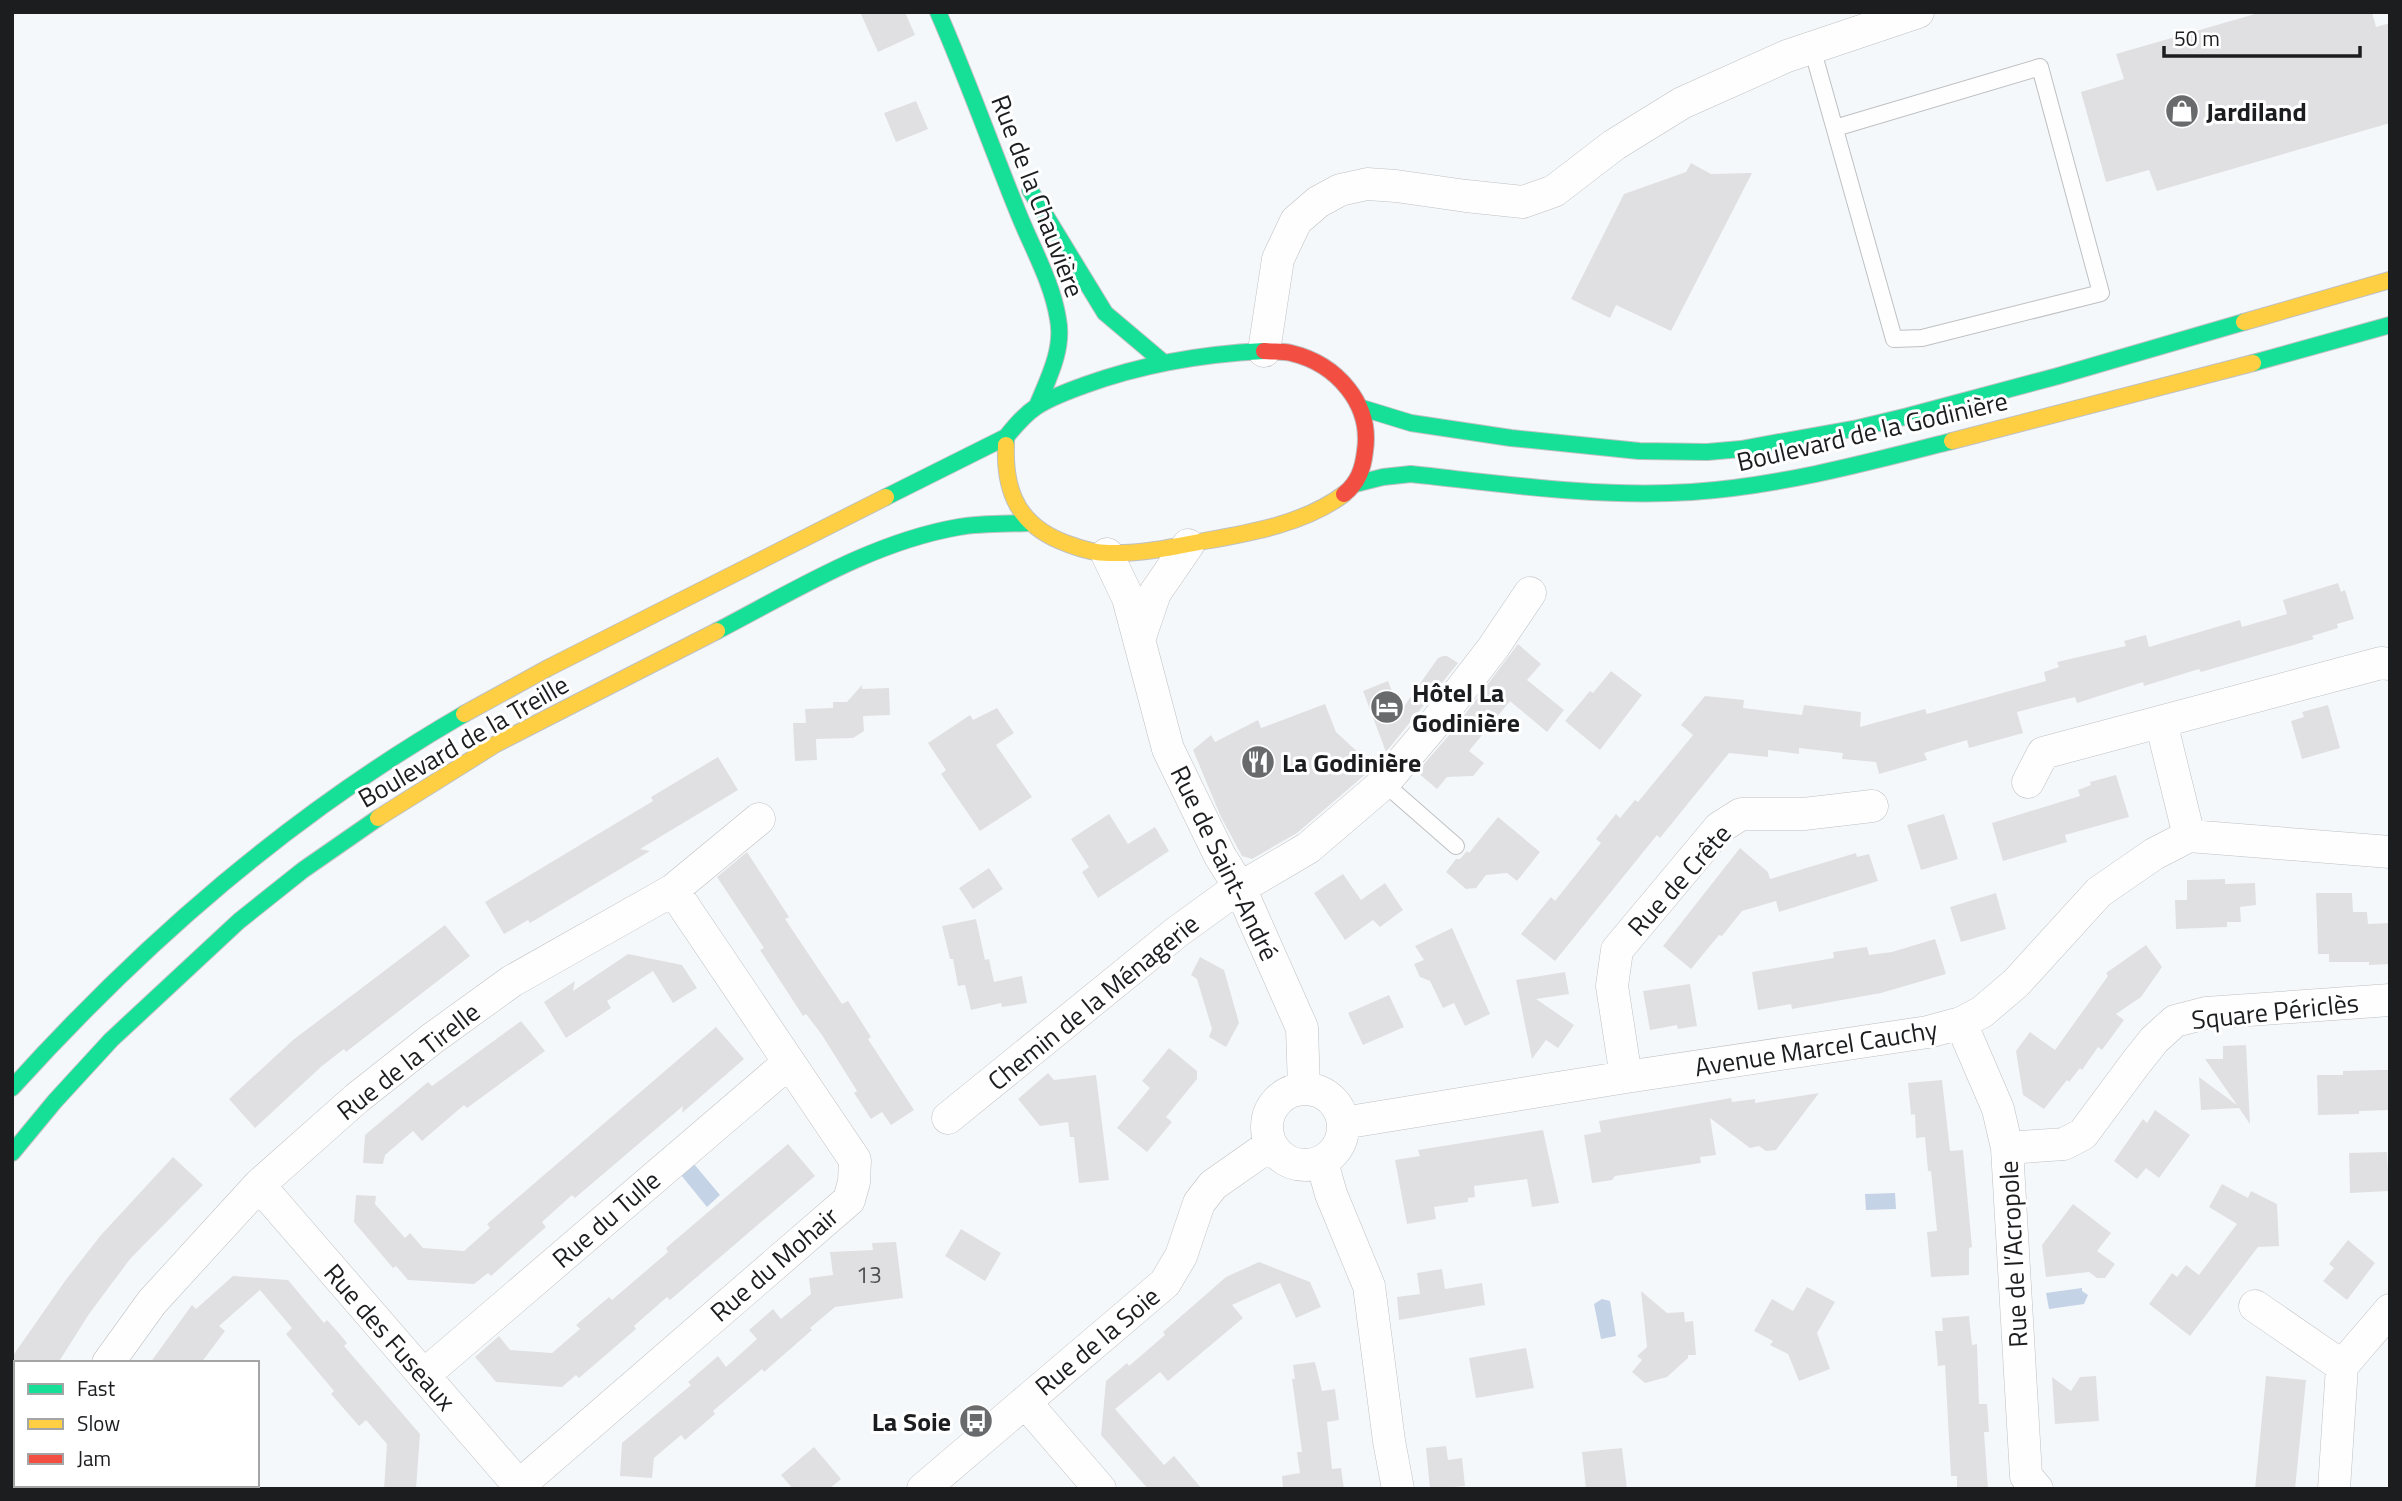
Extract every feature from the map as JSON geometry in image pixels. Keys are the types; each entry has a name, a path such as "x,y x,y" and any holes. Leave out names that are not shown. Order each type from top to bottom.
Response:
{"main road":[{"name":"Rue de la Chauvière","path":"937,12 970,85 1017,212 1046,278 1059,321 1057,355 1037,406"},
{"name":"Rue de la Chauvière","path":"970,85 1105,313 1163,362"},
{"name":"Boulevard de la Godinière","path":"1362,408 1411,423 1511,438 1639,451 1707,452 1741,449 1908,416 2058,376 2390,280"},
{"name":"Boulevard de la Godinière","path":"1355,484 1382,477 1411,474 1624,492 1691,492 1763,484 1876,460 2287,355 2390,325"},
{"path":"1006,437 1006,477 1029,523 1052,538 1107,554 1232,537 1308,513 1343,495 1355,484 1367,445 1362,408 1352,391 1323,366 1292,354 1264,351 1225,352 1163,362 1100,379 1037,406"},
{"name":"Boulevard de la Treille","path":"12,1088 109,983 193,906 265,847 346,788 506,690 890,495 965,460 1006,437 1019,421 1037,406"},
{"name":"Boulevard de la Treille","path":"12,1153 111,1040 239,922 303,870 370,823 496,744 845,565 894,544 974,525 1029,523"}],"street":[{"path":"1264,351 1278,259 1296,221 1318,202 1340,190 1367,184 1524,202 1553,191 1614,145 1682,103 1812,48 1918,12"},
{"path":"1140,637 1155,593 1188,545"},
{"name":"Rue de Saint-André","path":"1107,554 1129,598 1168,749 1220,856 1240,888 1301,1028 1304,1088"},
{"name":"Chemin de la Ménagerie","path":"948,1118 1177,932 1240,888 1308,848 1384,783 1493,648 1530,593"},
{"path":"2028,782 2043,753 2381,663 2390,664"},
{"path":"2161,722 2189,836 2390,852"},
{"name":"Rue de Crête","path":"1626,1077 1612,986 1618,950 1718,828 1741,814 1804,814 1872,806"},
{"name":"Rue de la Tirelle","path":"109,1361 152,1302 259,1185 357,1098 433,1038 512,981 673,890 759,819"},
{"name":"Avenue Marcel Cauchy","path":"1343,1123 1928,1032 1961,1023 1982,1012 2016,983 2099,892 2154,854 2189,836"},
{"name":"Rue du Mohair","path":"518,1488 849,1200 854,1182 855,1160 789,1066 673,890"},
{"name":"Square Périclès","path":"2007,1148 2064,1144 2083,1134 2154,1040 2175,1021 2206,1013 2390,1000"},
{"name":"Rue de l’Acropole","path":"1961,1023 1998,1109 2007,1148 2026,1476 2037,1489"},
{"name":"Rue du Tulle","path":"424,1375 779,1071 789,1066"},
{"path":"1304,1088 1315,1090 1334,1102 1343,1123 1339,1146 1322,1162 1311,1165 1287,1161 1270,1144 1267,1132 1267,1119 1280,1097 1304,1088"},
{"name":"Rue de la Soie","path":"923,1489 1165,1283 1181,1256 1199,1203 1213,1185 1270,1144"},
{"path":"1322,1162 1331,1194 1369,1286 1389,1441 1398,1489"},
{"name":"Rue des Fuseaux","path":"259,1185 518,1488"},
{"path":"2255,1306 2342,1366"},
{"path":"2334,1489 2342,1366 2390,1310"},
{"path":"1025,1402 1100,1489"}],"lane":[{"path":"1812,48 1894,339 1922,338 2101,293 2040,67 1835,128"},
{"path":"1384,783 1456,846"}],"water":[{"path":"694,1164 720,1195 707,1207 681,1175"},
{"path":"1895,1193 1896,1209 1866,1210 1865,1194"},
{"path":"2082,1288 2088,1295 2084,1304 2049,1309 2046,1293"},
{"path":"1602,1299 1610,1301 1616,1336 1601,1339 1594,1304"}],"building":[{"path":"860,12 905,12 915,35 878,52"},
{"name":"Jardiland","path":"2262,12 2372,12 2376,27 2390,23 2390,123 2157,191 2149,170 2106,182 2081,92 2124,79 2116,54"},
{"path":"916,101 928,129 896,142 884,113"},
{"path":"1691,163 1711,174 1752,173 1671,331 1616,305 1610,318 1571,299 1624,194 1686,172"},
{"path":"2338,583 2341,592 2345,590 2354,619 2337,624 2338,628 2312,636 2314,639 2201,672 2199,669 2144,686 2143,682 2077,703 2075,697 2017,712 2023,733 1969,748 1967,740 1924,753 1927,760 1879,774 1876,762 1842,759 1843,753 1799,748 1799,754 1768,750 1768,757 1729,753 1660,838 1657,835 1555,961 1521,934 1551,897 1555,901 1601,843 1596,839 1616,814 1620,818 1635,800 1638,802 1693,735 1681,725 1705,696 1744,700 1743,708 1802,715 1804,705 1861,712 1860,727 1925,709 1927,714 2046,681 2044,672 2059,667 2057,662 2126,646 2124,641 2146,635 2149,647 2240,620 2242,627 2287,614 2283,600"},
{"path":"1518,644 1541,664 1527,680 1564,710 1547,732 1510,701 1469,751 1484,763 1473,776 1447,777 1437,789 1417,772 1450,734"},
{"path":"1443,656 1458,663 1386,752 1363,691 1388,681 1400,712 1438,658"},
{"path":"1611,671 1642,695 1600,750 1565,721"},
{"path":"862,685 862,689 889,688 890,715 863,716 864,731 853,738 816,739 817,760 795,761 793,723 806,723 805,709 833,708 833,702 847,702"},
{"path":"1325,704 1336,732 1374,767 1297,833 1252,859 1242,856 1221,817 1193,750 1211,735 1215,742 1258,720 1261,728"},
{"path":"2328,705 2340,748 2302,759 2291,721 2304,717 2302,712"},
{"path":"997,708 1014,733 996,745 1032,797 980,831 941,774 946,770 928,743 970,715 973,720"},
{"path":"718,757 738,790 640,849 650,851 530,923 528,920 504,934 485,902 653,801 651,797"},
{"path":"2116,775 2129,817 2065,835 2067,842 2003,861 1992,823 2080,796 2078,790 2091,785 2090,782"},
{"path":"1109,814 1128,844 1155,827 1169,851 1098,898 1082,872 1089,867 1071,839"},
{"path":"1944,814 1958,859 1921,870 1907,825"},
{"path":"1498,817 1540,852 1517,881 1507,873 1486,875 1476,888 1466,889 1446,872 1456,859 1460,859 1467,851 1469,853"},
{"path":"1740,848 1768,872 1770,879 1856,853 1857,857 1869,854 1878,881 1779,912 1776,901 1742,911 1691,969 1663,946"},
{"path":"747,852 789,917 785,919 842,1004 848,1001 871,1037 868,1039 914,1110 891,1125 882,1112 871,1119 822,1035 806,1014 803,1016 760,950 764,948 717,877"},
{"path":"989,868 1003,889 973,909 959,888"},
{"path":"1343,874 1361,900 1385,883 1403,910 1380,927 1373,920 1345,940 1314,893"},
{"path":"2225,879 2225,884 2255,883 2256,905 2240,907 2241,922 2227,922 2227,927 2176,929 2175,900 2187,900 2187,880"},
{"path":"1996,893 2006,929 1961,942 1950,907"},
{"path":"2316,893 2352,893 2353,912 2367,912 2368,924 2390,923 2390,964 2329,962 2329,954 2318,954"},
{"path":"976,919 985,960 989,959 994,982 1022,976 1027,1003 1002,1007 1001,1003 971,1010 965,985 958,986 953,959 950,959 942,926"},
{"path":"445,925 470,956 346,1052 344,1049 322,1066 255,1128 229,1099 293,1040"},
{"path":"1452,928 1490,1014 1465,1026 1454,1003 1443,1008 1430,981 1420,977 1414,964 1424,960 1415,946"},
{"path":"1935,939 1946,974 1881,993 1792,1009 1791,1004 1758,1010 1752,972 1834,958 1833,952 1867,947 1869,955 1892,952"},
{"path":"2146,945 2162,967 2141,997 2116,1014 2124,1020 2102,1050 2098,1047 2082,1070 2080,1068 2069,1082 2067,1080 2044,1109 2023,1095 2016,1051 2030,1032 2055,1050 2108,976 2106,973"},
{"path":"628,954 682,965 697,988 673,1003 653,971 607,1001 611,1008 566,1038 544,1002 575,981 573,991"},
{"path":"1200,957 1224,970 1239,1023 1226,1047 1209,1037 1212,1029 1197,979 1191,975"},
{"path":"1565,972 1569,994 1536,999 1574,1025 1558,1048 1546,1040 1532,1059 1516,980"},
{"path":"1690,984 1697,1026 1678,1029 1677,1025 1650,1030 1643,991"},
{"path":"1389,995 1404,1027 1363,1045 1348,1013"},
{"path":"521,1021 545,1051 467,1108 464,1105 422,1141 413,1131 385,1155 383,1164 363,1163 365,1135 428,1082 432,1086"},
{"path":"716,1027 744,1059 682,1113 683,1106 575,1198 572,1195 542,1222 546,1227 491,1276 488,1273 474,1284 408,1280 396,1266 393,1268 354,1222 356,1195 376,1196 375,1204 405,1238 410,1233 423,1248 464,1251 490,1228 487,1224"},
{"path":"2246,1045 2250,1124 2239,1108 2201,1110 2199,1077 2237,1105 2205,1059 2223,1059 2223,1046"},
{"path":"1169,1048 1197,1071 1197,1079 1166,1117 1172,1122 1147,1152 1117,1128 1150,1088 1142,1081"},
{"path":"2390,1070 2390,1110 2318,1115 2317,1075 2343,1075 2343,1071"},
{"path":"1048,1073 1054,1080 1096,1075 1109,1180 1079,1183 1074,1137 1070,1137 1068,1122 1040,1126 1018,1099"},
{"path":"1942,1080 1950,1151 1963,1150 1972,1247 1969,1248 1969,1275 1931,1277 1927,1232 1937,1231 1931,1171 1928,1171 1925,1137 1916,1138 1915,1114 1911,1115 1908,1083"},
{"path":"1819,1093 1776,1150 1766,1151 1759,1146 1750,1148 1710,1118 1716,1155 1700,1157 1701,1163 1615,1176 1612,1180 1592,1183 1584,1135 1601,1132 1599,1121 1731,1098 1732,1102 1755,1099 1755,1103"},
{"path":"2155,1110 2190,1135 2159,1178 2146,1168 2137,1179 2114,1161 2143,1119 2147,1123"},
{"path":"1543,1130 1559,1203 1532,1207 1527,1179 1474,1186 1475,1197 1468,1198 1468,1202 1434,1207 1436,1219 1407,1224 1395,1160 1420,1156 1418,1150"},
{"path":"788,1144 815,1176 670,1300 667,1297 634,1326 636,1329 579,1378 576,1375 562,1387 496,1382 475,1357 499,1336 510,1350 552,1353 580,1329 576,1325 609,1297 612,1300 668,1252 666,1248"},
{"path":"2387,1152 2389,1191 2350,1193 2349,1153"},
{"path":"173,1157 203,1185 130,1259 89,1314 59,1361 12,1363 12,1357 101,1235"},
{"path":"2222,1184 2248,1198 2251,1191 2277,1204 2279,1246 2258,1247 2190,1336 2149,1304 2172,1273 2177,1277 2186,1265 2199,1275 2237,1224 2209,1207"},
{"path":"2073,1204 2111,1233 2097,1251 2115,1264 2105,1278 2097,1278 2089,1272 2046,1277 2042,1245"},
{"path":"961,1229 1001,1253 985,1281 945,1256"},
{"path":"2348,1240 2375,1263 2347,1300 2323,1281 2334,1268 2329,1264"},
{"path":"896,1242 903,1298 835,1307 764,1372 762,1369 713,1411 715,1414 685,1440 681,1435 654,1458 652,1478 620,1476 622,1443 691,1385 688,1382 718,1356 726,1367 757,1339 749,1330 773,1309 781,1319 811,1294 809,1278 833,1275 830,1252 873,1250 872,1243"},
{"path":"1259,1262 1310,1282 1321,1307 1296,1318 1280,1283 1232,1305 1243,1318 1168,1381 1160,1372 1115,1409 1164,1465 1174,1456 1202,1489 1148,1489 1101,1435 1106,1381 1127,1363 1129,1366 1165,1335 1163,1332 1226,1277"},
{"path":"1442,1269 1445,1289 1482,1283 1485,1305 1399,1320 1397,1297 1420,1294 1417,1273"},
{"path":"233,1276 288,1280 324,1323 327,1320 337,1331 347,1343 344,1346 420,1434 416,1489 384,1489 387,1444 366,1420 359,1426 331,1394 334,1391 286,1334 292,1328 260,1290 219,1326 225,1331 202,1361 151,1361 192,1305 196,1309"},
{"path":"1807,1287 1835,1302 1817,1333 1830,1369 1799,1381 1788,1354 1770,1345 1773,1341 1754,1331 1772,1299 1793,1311"},
{"path":"1641,1291 1667,1313 1684,1312 1685,1322 1693,1321 1696,1355 1688,1355 1667,1377 1645,1383 1632,1372 1642,1360 1637,1356 1647,1347"},
{"path":"1969,1316 1972,1345 1977,1344 1979,1404 1987,1404 1989,1432 1984,1432 1988,1489 1957,1489 1957,1476 1951,1476 1945,1365 1938,1366 1935,1331 1943,1331 1942,1318"},
{"path":"1526,1348 1534,1388 1476,1398 1469,1358"},
{"path":"1315,1362 1322,1391 1335,1389 1339,1420 1327,1422 1332,1469 1341,1468 1344,1489 1283,1489 1282,1476 1300,1473 1297,1452 1302,1452 1292,1379 1295,1379 1293,1365"},
{"path":"2096,1376 2099,1421 2055,1424 2052,1377 2071,1391 2080,1377"},
{"path":"2266,1376 2306,1380 2295,1489 2255,1489"},
{"path":"1446,1446 1448,1460 1462,1458 1465,1486 1430,1489 1426,1448"},
{"path":"814,1447 841,1479 829,1489 793,1489 781,1475"},
{"path":"1622,1448 1627,1489 1586,1489 1582,1452"}],"traffic: fast":[{"path":"938,12 1055,305 1059,330 1057,353 1037,406"},
{"path":"1030,190 1105,313 1163,362"},
{"path":"1362,408 1411,423 1511,438 1639,451 1707,452 1741,449 1908,416 2244,322"},
{"path":"2253,363 2390,325"},
{"path":"1006,445 1006,437 1032,410 1054,397 1085,385 1173,361 1264,351"},
{"path":"886,497 1006,437"},
{"path":"1355,484 1411,474 1586,492 1692,492 1790,479 1952,441"},
{"path":"717,631 804,584 895,544 959,527 1029,523"},
{"path":"12,1088 114,982 223,883 339,794 464,714"},
{"path":"12,1153 111,1040 239,921 303,870 378,818"}],"traffic: slow":[{"path":"2244,322 2390,280"},
{"path":"1952,441 2253,363"},
{"path":"1006,445 1006,463 1012,493 1027,518 1051,537 1078,548 1099,552 1157,550 1259,530 1295,520 1344,494"},
{"path":"464,714 548,668 886,497"},
{"path":"378,818 496,744 717,631"}],"traffic: jam":[{"path":"1264,351 1291,353 1323,366 1348,388 1357,402 1366,434 1364,458 1356,480 1344,494"}],"place":[{"name":"Jardiland","path":"2182,111"},
{"name":"Hôtel La Godinière","path":"1387,707"},
{"name":"La Godinière","path":"1258,762"},
{"name":"La Soie","path":"976,1421"}]}
